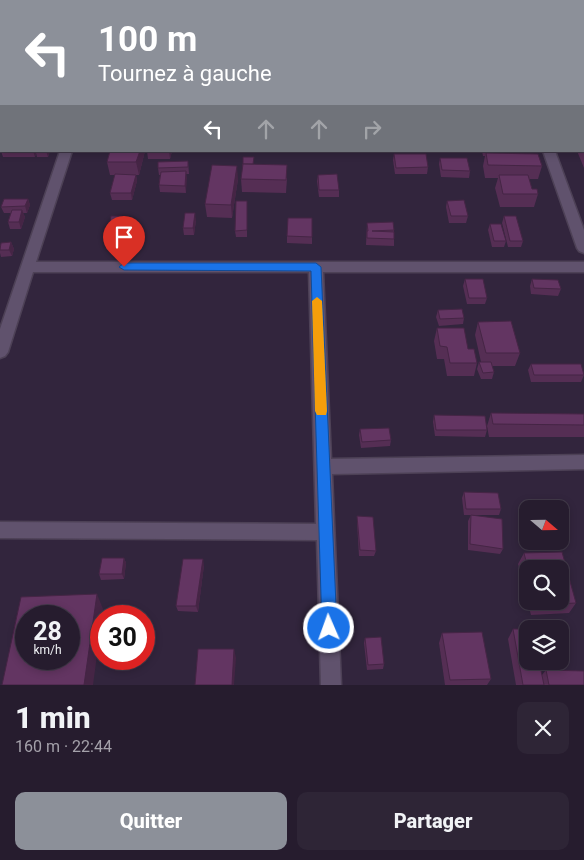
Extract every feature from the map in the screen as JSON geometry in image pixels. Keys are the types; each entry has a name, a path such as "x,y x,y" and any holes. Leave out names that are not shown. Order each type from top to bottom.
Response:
{"street":[{"path":"565,0 584,0"},
{"path":"0,352 66,152"},
{"path":"549,152 584,248"},
{"path":"28,267 584,267"},
{"path":"316,267 332,685"},
{"path":"323,467 584,462"},
{"path":"0,530 326,532"}],"building":[{"path":"110,152 140,152 136,162 107,162"},
{"path":"486,153 538,154 542,166 488,165"},
{"path":"394,154 426,154 428,167 396,168"},
{"path":"243,157 254,157 253,164 243,164"},
{"path":"440,158 467,158 470,171 442,170"},
{"path":"188,161 188,167 158,168 158,162"},
{"path":"243,164 287,165 286,180 241,179"},
{"path":"212,165 237,166 231,205 205,204"},
{"path":"186,171 185,186 159,185 161,172"},
{"path":"115,174 136,175 131,193 110,193"},
{"path":"337,174 339,190 319,190 318,175"},
{"path":"499,175 528,175 532,189 537,189 538,194 503,194"},
{"path":"4,199 28,199 25,206 1,207"},
{"path":"464,200 468,216 451,216 447,201"},
{"path":"236,201 247,201 247,230 235,231"},
{"path":"12,210 22,210 19,222 8,222"},
{"path":"185,213 195,213 193,228 183,228"},
{"path":"111,216 122,216 120,232 108,232"},
{"path":"504,216 516,216 523,241 510,241"},
{"path":"288,218 312,218 312,237 287,236"},
{"path":"393,222 394,230 372,231 394,232 394,239 367,238 367,223"},
{"path":"490,224 501,224 506,241 494,241"},
{"path":"11,242 9,250 0,250 1,243"},
{"path":"465,279 483,279 487,298 469,298"},
{"path":"532,279 558,280 561,289 534,288"},
{"path":"462,309 464,318 440,319 438,310"},
{"path":"511,321 520,353 486,353 478,322"},
{"path":"437,328 464,328 468,349 474,349 477,363 450,363 447,347 440,346"},
{"path":"479,362 491,362 494,372 483,373"},
{"path":"531,364 581,364 584,375 534,375"},
{"path":"491,413 584,414 584,425 493,424"},
{"path":"434,415 485,416 487,430 436,430"},
{"path":"389,428 391,440 362,442 360,429"},
{"path":"464,492 498,493 501,509 466,509"},
{"path":"471,515 502,519 503,549 470,544"},
{"path":"357,516 373,517 376,551 360,550"},
{"path":"562,552 564,560 526,560 524,553"},
{"path":"102,558 124,558 122,574 99,574"},
{"path":"183,559 203,559 196,606 176,606"},
{"path":"569,578 576,603 569,603"},
{"path":"97,594 95,605 90,605 90,643 84,685 2,685 15,625 15,670 80,670 80,605 19,605 21,597"},
{"path":"513,629 519,629 519,663"},
{"path":"482,632 491,679 450,680 442,633"},
{"path":"381,637 384,664 368,665 365,638"},
{"path":"198,649 234,649 232,685 195,685"},
{"path":"520,670 541,670 544,685 523,685"},
{"path":"546,670 584,671 584,685 549,685"}],"slow traffic":[{"path":"317,301 321,411"}],"route":[{"path":"124,267 316,267 329,628"}]}
